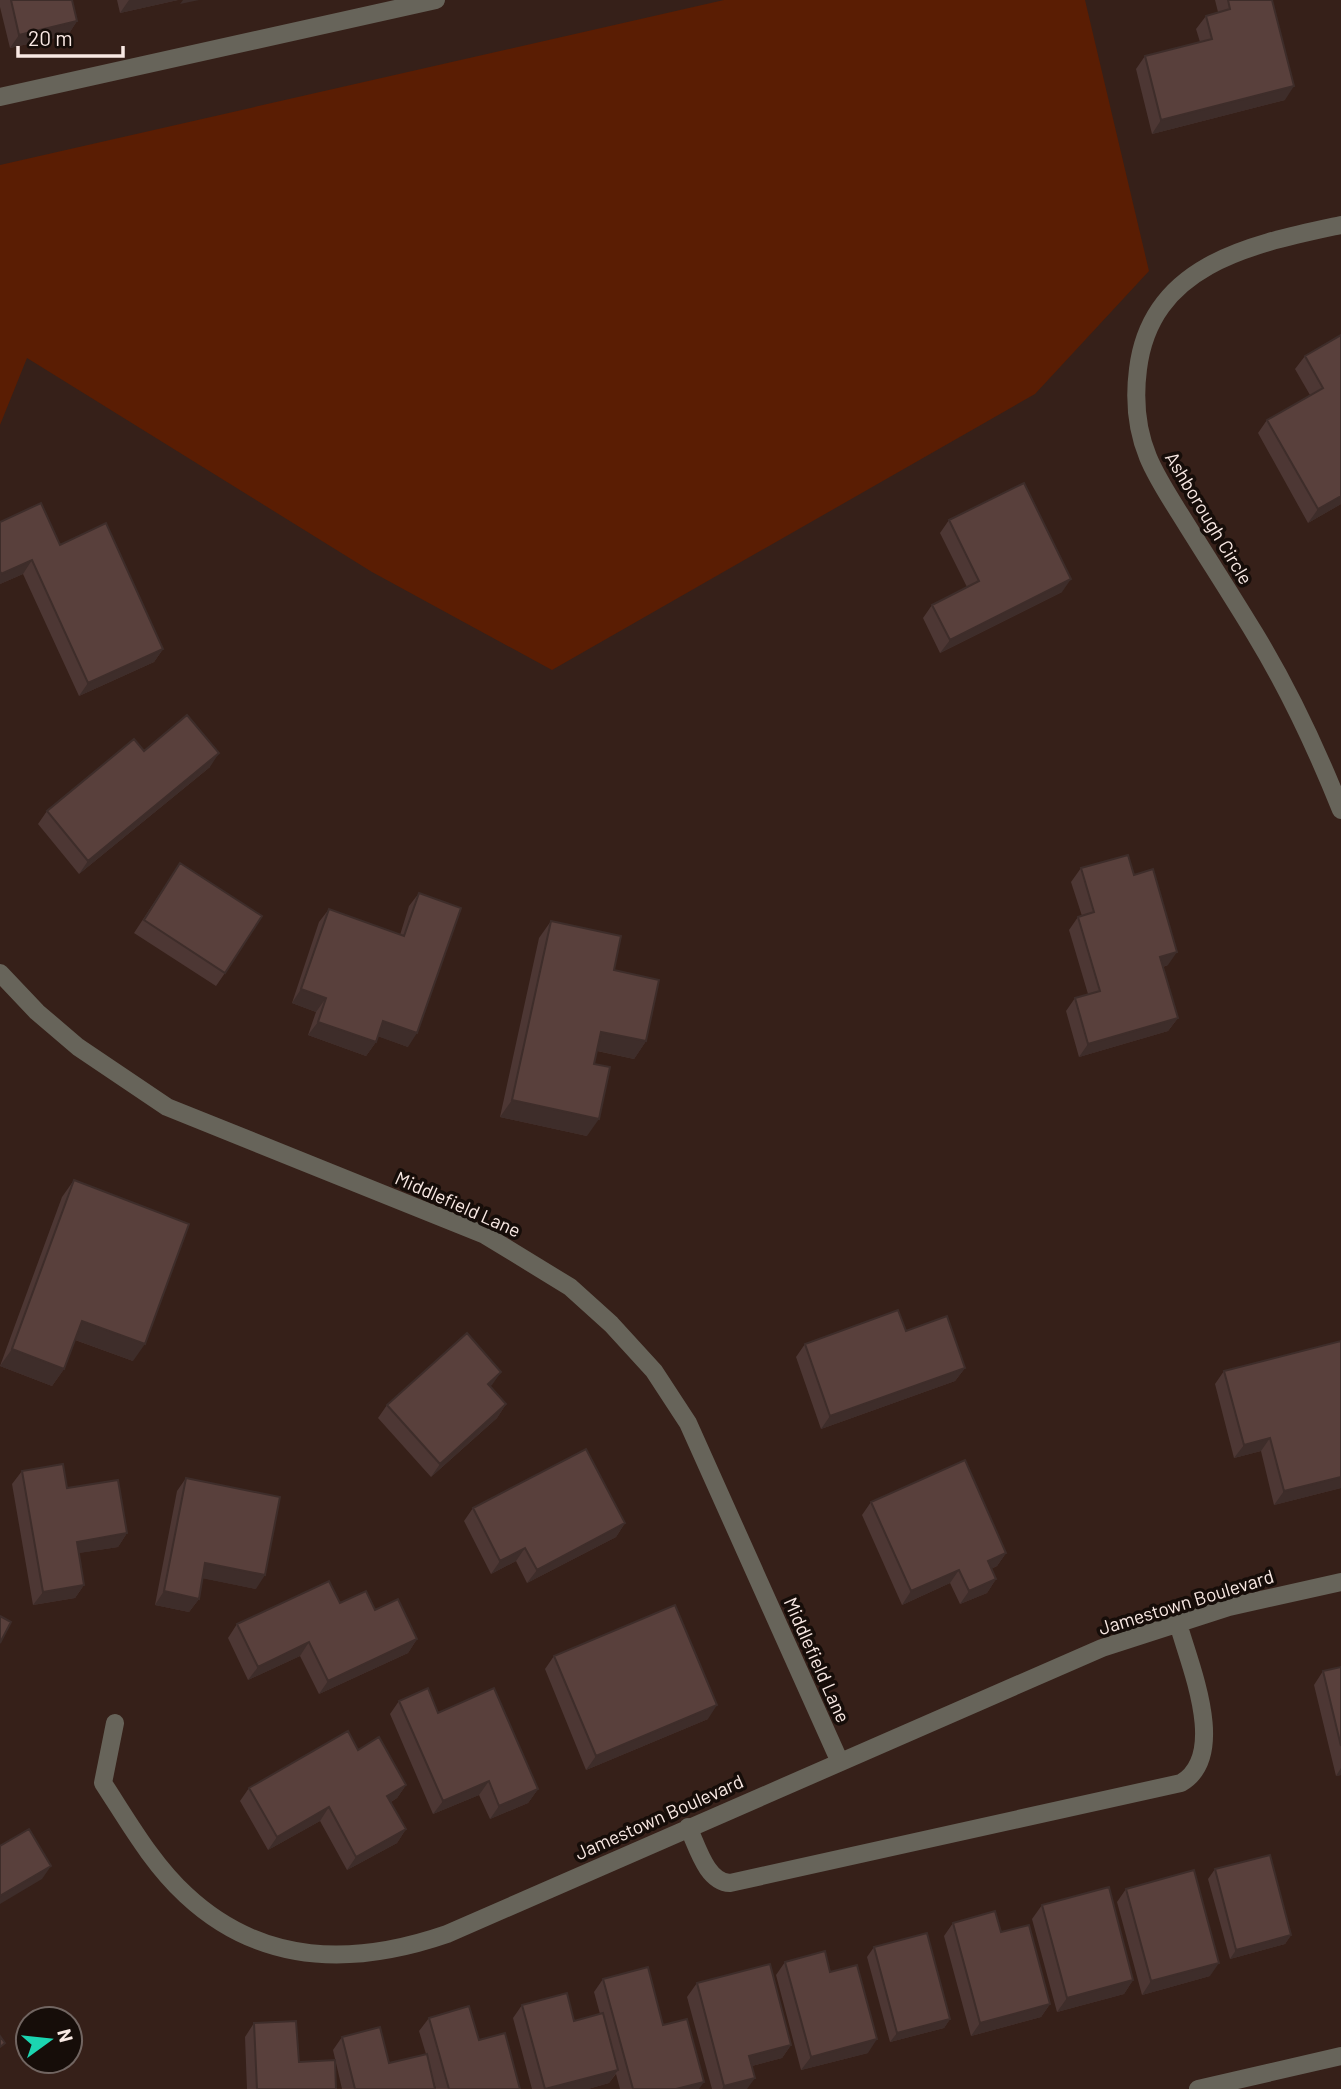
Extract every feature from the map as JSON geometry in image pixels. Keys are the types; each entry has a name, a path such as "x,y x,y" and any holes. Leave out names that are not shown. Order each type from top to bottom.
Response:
{"street":[{"path":"0,97 436,0"},
{"name":"Ashborough Circle","path":"1341,225 1269,240 1234,253 1174,290 1150,321 1140,353 1135,388 1136,423 1148,459 1257,637 1299,716 1341,810"},
{"name":"Middlefield Lane","path":"0,973 37,1012 78,1047 167,1107 485,1234 570,1287 611,1324 653,1371 688,1423 839,1760"},
{"name":"Jamestown Boulevard","path":"115,1723 103,1783 156,1861 185,1895 215,1919 288,1950 352,1956 415,1945 483,1918 839,1760 1102,1648 1229,1607 1341,1582"},
{"path":"688,1827 713,1875 724,1883 730,1883 1181,1783 1197,1768 1205,1744 1204,1722 1178,1623"},
{"path":"1198,2089 1341,2056"}],"shaded area":[{"path":"724,0 1085,0 1149,271 1035,394 552,670 372,572 27,358 0,425 0,165"}],"building":[{"path":"11,0 72,0 77,21 19,35"},
{"path":"1228,0 1272,0 1294,86 1161,120 1145,56 1212,39 1206,16 1230,9"},
{"path":"1341,335 1341,496 1318,509 1267,420 1323,388 1305,356"},
{"path":"1024,483 1071,579 950,640 932,605 979,581 949,520"},
{"path":"41,503 60,545 106,523 163,649 88,683 32,560 1,574 0,571 0,522"},
{"path":"187,715 219,753 88,861 47,811 134,739 144,751"},
{"path":"1128,855 1134,875 1153,869 1177,952 1160,957 1178,1018 1088,1044 1075,998 1100,991 1078,917 1094,912 1081,868"},
{"path":"180,863 262,916 225,973 144,920"},
{"path":"419,893 461,908 417,1033 383,1021 376,1042 318,1022 326,998 301,989 329,909 404,936"},
{"path":"551,921 621,936 614,970 659,980 646,1041 601,1032 594,1064 610,1067 599,1119 512,1100"},
{"path":"74,1180 189,1224 145,1344 82,1321 64,1369 12,1349"},
{"path":"898,1310 906,1331 947,1316 965,1368 830,1416 805,1344"},
{"path":"467,1333 501,1372 488,1384 506,1404 440,1464 387,1405"},
{"path":"1341,1341 1341,1477 1284,1491 1270,1438 1244,1445 1224,1371"},
{"path":"586,1449 625,1523 537,1570 525,1548 500,1561 473,1508"},
{"path":"965,1460 1006,1553 988,1561 996,1579 969,1591 959,1570 911,1591 871,1502"},
{"path":"63,1464 67,1488 118,1480 127,1533 77,1542 84,1585 43,1592 22,1471"},
{"path":"186,1478 280,1497 265,1575 205,1563 199,1599 164,1591"},
{"path":"329,1581 340,1603 366,1591 375,1610 398,1599 417,1639 328,1681 309,1642 258,1667 237,1624"},
{"path":"675,1605 717,1705 596,1756 554,1656"},
{"path":"0,1616 11,1622 0,1643"},
{"path":"1341,1667 1341,1746 1323,1671"},
{"path":"428,1688 438,1713 494,1688 538,1789 499,1806 489,1781 443,1801 399,1701"},
{"path":"348,1731 358,1750 379,1737 406,1785 387,1796 406,1829 356,1857 329,1807 277,1837 249,1788"},
{"path":"29,1829 51,1866 0,1896 0,1846"},
{"path":"1270,1855 1291,1935 1236,1950 1215,1869"},
{"path":"1194,1870 1219,1963 1151,1981 1126,1889"},
{"path":"1109,1887 1133,1980 1067,1998 1042,1905"},
{"path":"995,1911 1001,1932 1029,1925 1050,2004 980,2023 953,1923"},
{"path":"927,1933 950,2019 897,2033 874,1947"},
{"path":"825,1951 830,1972 857,1965 877,2039 811,2057 785,1962"},
{"path":"770,1964 791,2045 749,2056 755,2078 724,2086 697,1983"},
{"path":"648,1967 663,2025 687,2019 704,2082 676,2089 633,2089 603,1979"},
{"path":"567,1993 574,2021 603,2013 618,2070 545,2089 522,2005"},
{"path":"469,2006 479,2040 505,2033 520,2089 449,2089 429,2018"},
{"path":"296,2021 299,2062 335,2060 336,2089 257,2089 254,2023"},
{"path":"380,2027 389,2063 427,2054 435,2089 355,2089 342,2037"}]}
